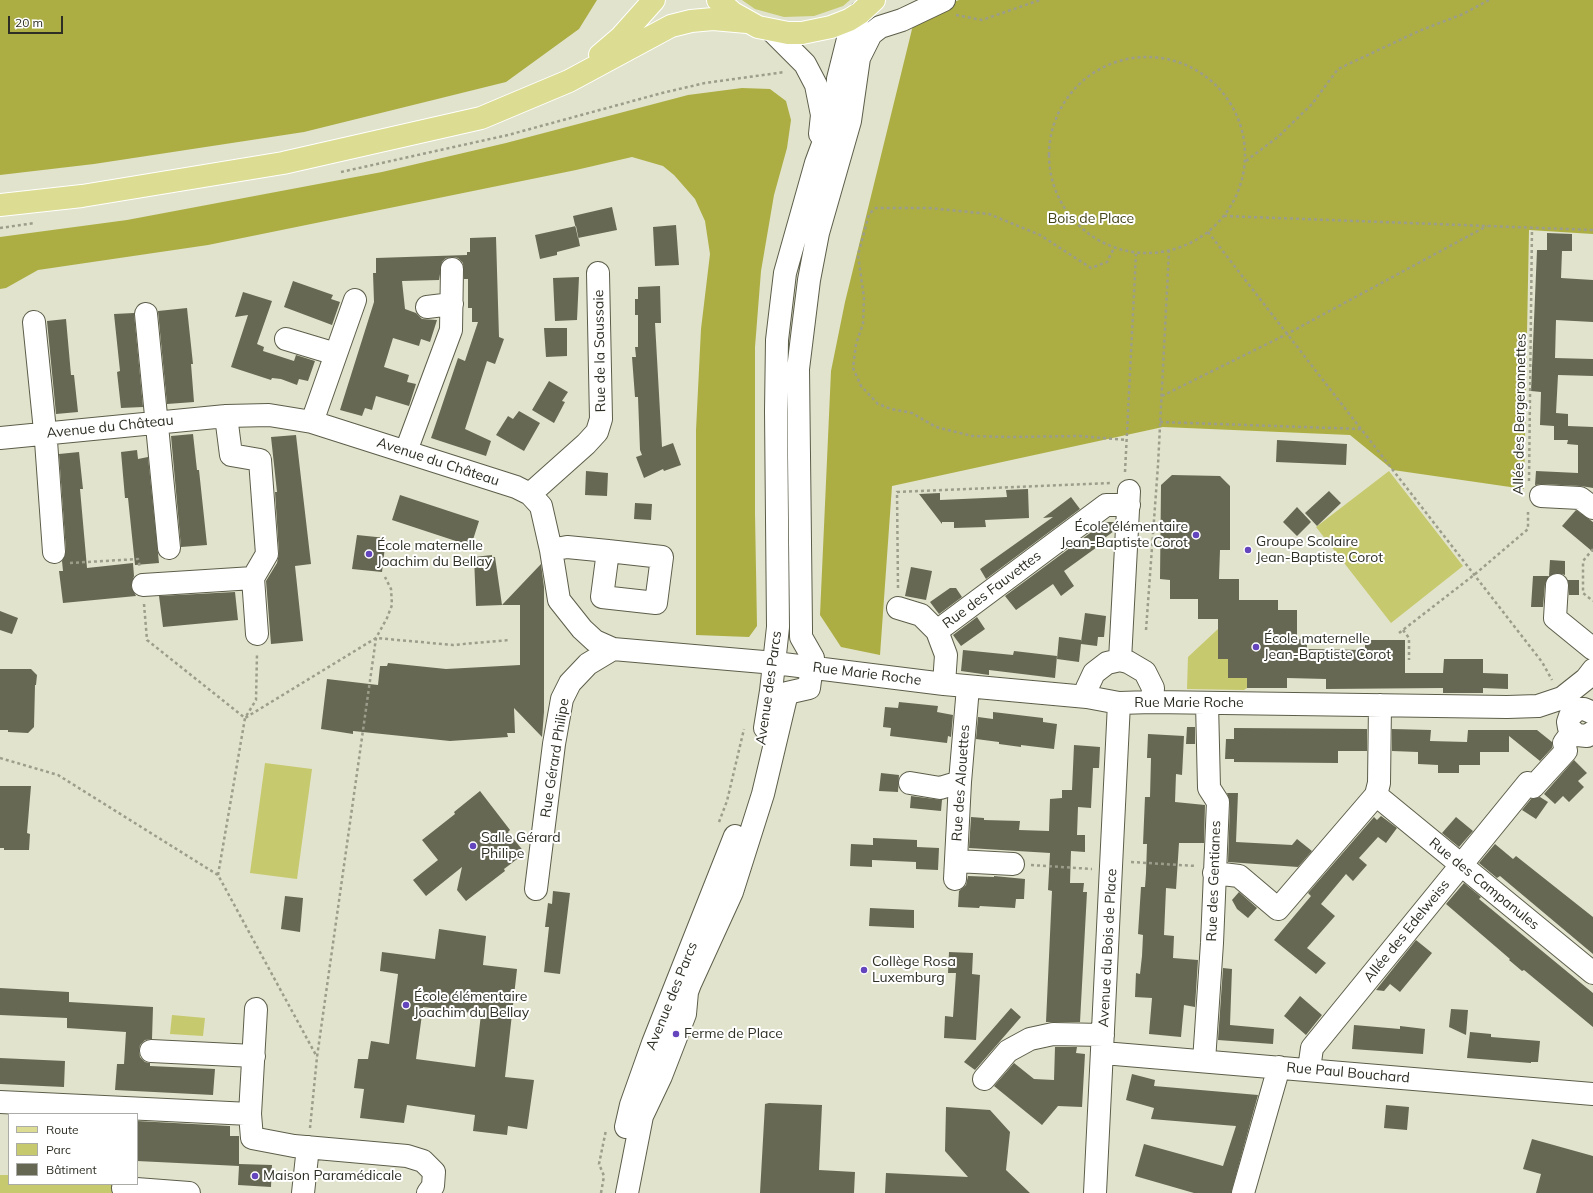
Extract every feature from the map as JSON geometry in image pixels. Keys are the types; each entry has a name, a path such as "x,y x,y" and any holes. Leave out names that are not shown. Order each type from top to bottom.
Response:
{"main road":[{"path":"569,81 621,37 654,0"},
{"path":"718,0 732,13 747,22 772,31 795,33 816,31 831,27 867,6"},
{"path":"0,205 82,196 283,163 481,118 569,81 671,26 691,20 713,19 747,22"}],"street":[{"path":"627,1193 642,1116 661,1076 684,1014 688,988 732,892 763,794 787,693 809,688 813,658 801,637 801,523 798,468 798,369 809,280 818,233 850,121 859,58 871,34 880,27 902,20 939,2"},
{"name":"Avenue des Parcs","path":"611,1193 631,1105 652,1043 739,824 758,764 775,663 778,627 776,411 777,340 785,274 816,163 833,117 837,100 838,79 849,35 867,6"},
{"name":"Avenue des Parcs","path":"772,31 805,64 816,85 822,115 816,163"},
{"path":"406,451 451,330 452,269"},
{"name":"Rue de la Saussaie","path":"530,494 586,444 597,432 601,419 598,273"},
{"path":"312,422 355,300"},
{"path":"427,307 452,304"},
{"path":"146,314 158,422 169,548"},
{"path":"34,322 46,434 54,552"},
{"path":"286,339 336,354"},
{"name":"Avenue du Château","path":"0,438 226,416 269,415 312,422 516,487 530,494"},
{"path":"226,416 231,455 260,460 267,554 253,578 257,634"},
{"path":"1120,660 1128,492"},
{"name":"Rue des Fauvettes","path":"937,631 1106,506 1128,492"},
{"path":"530,494 540,506 551,550 559,600 586,633 595,641 613,648 775,663"},
{"path":"1533,498 1580,498 1593,508"},
{"path":"551,550 567,547 608,551"},
{"path":"143,585 253,578"},
{"path":"1557,585 1555,618 1593,649"},
{"name":"Rue des Fauvettes","path":"898,608 921,615 937,631 943,642 946,655 944,684"},
{"name":"Rue Gérard Philipe","path":"536,889 554,744 562,699 570,683 588,664 613,648"},
{"path":"1087,697 1087,688 1094,674 1106,663 1120,660 1128,662 1145,672 1153,688 1152,702"},
{"name":"Rue Marie Roche","path":"775,663 968,687 1087,697 1119,703 1152,702 1538,706 1583,722 1586,679 1593,670"},
{"name":"Rue des Alouettes","path":"968,687 960,782 956,870 1013,864"},
{"name":"Avenue du Bois de Place","path":"1095,1193 1119,703"},
{"name":"Rue des Gentianes","path":"1204,1061 1218,802 1209,788 1207,703"},
{"path":"1214,873 1239,876 1278,908 1376,795 1379,783 1380,705"},
{"name":"Allée des Edelweiss","path":"1309,1069 1312,1048 1528,783 1533,787 1566,751 1564,743 1583,722"},
{"path":"910,783 940,788 960,782"},
{"name":"Rue des Campanules","path":"1376,795 1593,973"},
{"path":"256,1009 250,1114 252,1138 308,1147 407,1156 423,1160 434,1172 433,1186 428,1193"},
{"name":"Rue Paul Bouchard","path":"984,1079 1008,1051 1030,1039 1053,1034 1204,1061 1593,1094"},
{"path":"151,1051 254,1056"},
{"path":"1243,1193 1279,1067"},
{"path":"0,1102 250,1114"},
{"path":"303,1193 308,1147"},
{"path":"123,1188 189,1193"}],"path":[{"path":"939,2 960,16 982,20 1040,0"},
{"path":"1245,161 1279,136 1312,104 1338,69 1419,31 1462,14 1489,0"},
{"path":"1146,56 1178,61 1206,76 1229,99 1242,128 1245,161 1238,193 1224,216 1208,232 1169,251 1136,254 1113,250 1093,240 1073,220 1056,193 1048,162 1052,130 1064,100 1087,77 1115,62 1146,56"},
{"path":"1113,250 1107,262 1091,268 1040,235 989,214 929,208 876,208 869,214 858,255 864,298 863,324 856,344 853,368 861,386 878,404 891,409 912,413 936,427 972,436 1080,436 1126,440"},
{"path":"1224,216 1593,230"},
{"path":"1162,396 1287,334 1488,226"},
{"name":"Allée des Bergeronnettes","path":"1399,633 1474,575 1528,529 1533,498 1532,228"},
{"path":"1208,232 1542,662 1583,722"},
{"path":"1146,630 1162,396 1169,251"},
{"path":"898,608 897,492 1128,492 1126,440 1136,254"},
{"path":"1160,422 1361,429"},
{"path":"1593,549 1583,561 1583,592 1593,600"},
{"path":"54,552 66,563 138,559 143,585 147,640 245,718"},
{"path":"308,1147 317,1058 376,638 392,605 390,589 385,577"},
{"path":"1403,630 1409,638 1409,660"},
{"path":"218,875 245,718 256,700 257,634"},
{"path":"245,718 376,638 453,645 509,640"},
{"path":"0,758 58,775 218,875 317,1058"}],"green space":[{"path":"0,0 597,0 579,29 506,82 304,132 94,164 0,175"},
{"path":"742,0 850,0 843,6 814,16 784,17 755,9"},
{"name":"Bois de Place","path":"959,0 1593,0 1593,234 1529,230 1524,489 1393,470 1350,435 1163,427 892,486 880,655 841,647 820,615 831,371 845,302 915,17"},
{"path":"742,88 770,89 786,101 791,120 787,148 774,195 761,271 755,347 757,626 749,637 696,635 696,430 701,329 710,254 705,221 695,199 674,175 663,166 632,157 576,170 208,245 38,270 6,288 0,289 0,237 127,220 382,172 506,143 688,95"},
{"path":"1389,471 1463,566 1391,623 1316,527"},
{"path":"1218,629 1218,658 1228,659 1228,678 1247,678 1247,688 1244,690 1187,689 1188,657"},
{"path":"265,763 312,769 297,879 250,873"},
{"path":"172,1015 205,1018 203,1036 170,1034"},
{"path":"0,1175 8,1175 8,1185 121,1185 121,1193 0,1193"}],"building":[{"path":"612,207 617,230 578,238 573,216"},
{"path":"676,225 679,265 655,266 653,227"},
{"path":"576,226 580,246 557,252 557,255 540,259 535,235"},
{"path":"1547,233 1572,234 1572,251 1562,251 1561,278 1593,280 1593,322 1556,320 1555,358 1593,359 1593,376 1558,375 1556,413 1568,414 1568,426 1593,427 1593,488 1581,486 1535,485 1536,471 1578,473 1578,445 1567,444 1568,440 1554,440 1554,426 1540,425 1541,392 1531,391 1537,250 1547,250"},
{"path":"496,237 499,337 504,339 495,364 487,361 465,429 491,441 486,456 431,438 458,358 465,361 478,322 472,322 472,308 468,308 468,279 464,279 463,263 458,258 446,258 442,262 439,280 402,281 405,309 416,313 422,319 437,320 430,342 421,339 419,346 393,338 384,367 409,375 407,382 416,384 409,406 376,396 372,410 365,408 362,416 340,410 374,302 373,273 376,273 376,258 467,255 467,252 470,252 470,238"},
{"path":"579,277 577,320 555,321 553,278"},
{"path":"293,281 333,295 331,299 340,302 332,325 284,307"},
{"path":"660,286 661,323 655,323 662,447 673,443 681,465 664,471 663,469 644,478 636,457 642,455 640,450 638,397 635,397 632,357 636,357 635,347 638,347 638,315 635,315 635,299 638,299 638,287"},
{"path":"243,292 272,301 257,344 264,347 263,351 294,361 296,355 315,361 308,381 299,379 297,385 281,379 272,378 271,380 231,367 248,315 235,317"},
{"path":"187,308 193,364 191,364 194,402 167,404 158,311"},
{"path":"134,313 143,407 121,408 117,372 120,371 114,314"},
{"path":"66,319 71,375 74,375 78,412 56,414 47,321"},
{"path":"544,328 567,328 567,356 546,357"},
{"path":"549,381 568,392 562,401 565,402 554,423 532,410"},
{"path":"519,411 540,423 524,451 496,435 508,416 513,419"},
{"path":"193,434 197,470 199,470 207,545 181,547 171,436"},
{"path":"296,435 311,564 295,566 303,641 271,644 266,581 277,563 279,553 275,492 277,492 271,437"},
{"path":"1277,440 1347,444 1346,465 1276,462"},
{"path":"137,450 138,459 148,457 159,563 135,565 128,498 125,498 121,452"},
{"path":"79,452 83,489 80,489 87,568 133,563 134,576 131,586 136,596 63,603 59,571 63,571 62,561 66,551 59,454"},
{"path":"586,471 608,473 607,496 585,495"},
{"path":"1172,475 1220,476 1230,486 1230,550 1220,550 1219,579 1239,579 1239,600 1278,600 1278,610 1297,610 1297,639 1307,639 1307,649 1365,650 1365,640 1405,640 1405,673 1443,673 1444,659 1483,659 1483,673 1508,674 1508,689 1483,688 1483,693 1443,693 1443,688 1326,689 1326,679 1287,678 1287,688 1247,688 1247,678 1228,678 1228,659 1218,659 1218,619 1198,619 1198,599 1170,599 1170,580 1160,579 1161,485"},
{"path":"1028,489 1029,518 985,520 986,527 954,528 954,522 942,522 942,524 919,494 940,493 940,500 1007,497 1006,490"},
{"path":"1329,491 1341,503 1317,526 1305,513"},
{"path":"400,495 479,521 471,546 392,520"},
{"path":"1071,497 1080,509 986,579 980,569 1053,517 1043,518"},
{"path":"635,503 652,504 651,520 634,519"},
{"path":"1297,507 1311,522 1297,536 1283,522"},
{"path":"1576,510 1593,522 1593,552 1562,526"},
{"path":"1105,522 1115,522 1114,531 1102,540 1104,542 1064,571 1074,586 1061,596 1053,584 1016,610 1005,596"},
{"name":"École maternelle Joachim du Bellay","path":"357,535 386,538 382,572 352,569"},
{"path":"492,555 492,557 495,557 502,605 476,606 474,557"},
{"path":"1550,560 1565,561 1565,575 1557,573 1549,576"},
{"path":"541,564 544,587 544,712 542,737 514,708 515,733 507,733 508,737 450,741 353,731 353,734 321,729 327,679 378,685 380,666 387,666 388,663 446,669 520,665 520,605 502,605"},
{"path":"911,567 932,571 926,600 905,596"},
{"path":"1533,576 1549,576 1545,584 1543,607 1531,607"},
{"path":"1568,580 1579,580 1579,595 1569,595"},
{"path":"950,588 956,588 962,597 939,614 930,602"},
{"path":"235,592 238,620 163,627 159,596"},
{"path":"0,611 18,618 12,634 0,630"},
{"path":"1085,613 1106,616 1104,637 1098,637 1097,646 1081,644 1079,662 1057,659 1059,637 1081,640 1081,642"},
{"path":"977,617 985,629 961,646 953,635"},
{"path":"963,650 1013,655 1014,651 1057,656 1055,678 989,670 989,675 961,671"},
{"path":"0,669 31,669 37,675 35,685 34,727 28,733 0,730"},
{"path":"899,702 938,706 937,712 953,715 951,737 948,736 947,743 890,736 891,728 883,727 885,707 898,708"},
{"path":"993,712 1043,718 1043,722 1057,724 1054,749 1021,745 1021,747 976,739 978,717 993,719"},
{"path":"1187,727 1195,727 1195,744 1186,744"},
{"path":"1234,728 1367,729 1367,751 1338,751 1338,763 1234,762 1234,759 1225,759 1226,739 1234,739"},
{"path":"1392,729 1431,730 1430,741 1467,742 1468,730 1537,730 1552,742 1552,748 1540,761 1509,736 1509,752 1480,752 1480,765 1459,765 1459,773 1438,773 1438,765 1418,764 1418,752 1392,751"},
{"path":"1148,734 1184,736 1182,775 1176,774 1175,802 1205,805 1204,843 1179,843 1176,889 1166,888 1164,935 1174,936 1173,958 1198,960 1195,1007 1184,1005 1181,1037 1149,1034 1152,998 1135,997 1136,973 1140,974 1142,956 1143,935 1138,934 1141,887 1145,887 1146,873 1147,844 1143,844 1145,797 1150,797 1151,758 1147,758"},
{"path":"1074,745 1100,747 1099,768 1093,768 1091,808 1078,807 1077,835 1085,835 1085,852 1071,851 1070,883 1084,883 1083,892 1087,892 1080,1022 1046,1022 1052,891 1048,890 1050,853 969,848 971,817 984,818 984,820 1020,821 1019,830 1049,831 1050,799 1062,798 1062,790 1072,790"},
{"path":"1574,760 1587,773 1578,781 1584,787 1569,802 1563,796 1555,804 1544,794"},
{"path":"881,773 899,775 898,792 879,791"},
{"path":"0,786 31,786 27,833 30,834 29,850 4,850 4,848 0,848"},
{"name":"Salle Gérard Philipe","path":"480,791 510,830 508,832 525,853 504,869 505,871 466,901 457,890 462,867 426,896 413,880 438,860 422,840 455,814 454,812"},
{"path":"1227,793 1238,793 1236,842 1292,845 1297,839 1312,851 1298,867 1228,862 1230,803"},
{"path":"911,796 942,800 941,811 910,808"},
{"path":"1540,797 1548,802 1536,819 1522,810 1531,799"},
{"path":"1381,816 1397,828 1386,843 1378,837 1359,858 1367,865 1353,881 1346,874 1321,904 1335,916 1307,948 1326,963 1316,974 1274,940 1311,896 1308,893 1374,817 1377,820"},
{"path":"1456,817 1473,831 1459,847 1442,833"},
{"path":"873,838 917,840 917,847 939,848 938,870 916,869 916,862 872,860 872,867 850,866 851,844 873,845"},
{"path":"1495,844 1513,859 1516,856 1593,917 1593,954 1500,876 1497,878 1479,863"},
{"path":"968,876 994,876 1025,879 1024,899 1016,899 1015,908 980,906 979,908 958,907 959,891 966,885"},
{"path":"1464,883 1481,897 1479,899 1593,993 1593,1027 1524,970 1522,971 1446,904"},
{"path":"553,891 570,893 560,974 544,972 549,927 545,927 548,903 552,904"},
{"path":"1239,892 1257,908 1248,918 1237,909 1232,900"},
{"path":"285,896 303,898 300,932 281,929"},
{"path":"870,908 914,910 914,928 869,926"},
{"path":"439,929 486,936 483,965 517,969 505,1077 534,1080 527,1129 508,1126 507,1135 473,1131 475,1115 407,1105 404,1123 360,1118 364,1089 354,1088 358,1059 368,1059 371,1041 389,1044 398,974 380,971 382,952 435,959","holes":["423,1007 481,1014 475,1067 416,1059"]},
{"path":"1416,940 1432,953 1400,992 1390,984 1384,991 1376,990"},
{"path":"949,952 973,953 972,974 980,975 976,1040 944,1038 945,1016 953,1017 956,973 948,973"},
{"path":"1223,968 1232,969 1230,1025 1274,1029 1273,1044 1218,1040"},
{"path":"0,988 69,992 69,1002 153,1007 152,1039 145,1040 140,1045 140,1057 145,1062 150,1063 150,1066 215,1069 213,1095 115,1090 117,1064 124,1064 126,1032 67,1028 67,1018 0,1015"},
{"path":"1300,996 1322,1015 1306,1035 1284,1016"},
{"path":"1011,1008 1021,1017 975,1070 964,1062"},
{"path":"1451,1009 1468,1010 1466,1035 1449,1027"},
{"path":"1354,1025 1400,1029 1400,1026 1425,1029 1423,1054 1352,1049"},
{"path":"1470,1032 1491,1034 1491,1037 1540,1041 1538,1062 1531,1063 1467,1058"},
{"path":"1055,1047 1077,1047 1076,1053 1085,1054 1082,1107 1058,1106 1042,1125 994,1086 1014,1063 1034,1079 1054,1080"},
{"path":"0,1058 65,1061 64,1087 0,1084"},
{"path":"1132,1074 1155,1080 1154,1086 1258,1095 1231,1193 1194,1193 1135,1176 1144,1144 1223,1166 1236,1126 1151,1119 1154,1108 1126,1100"},
{"path":"765,1104 822,1105 819,1170 855,1172 854,1193 760,1193"},
{"path":"1386,1105 1409,1107 1407,1130 1384,1128"},
{"path":"946,1107 990,1110 1010,1132 1006,1170 1030,1193 885,1193 886,1173 968,1177 945,1151"},
{"path":"138,1121 230,1126 230,1136 239,1136 239,1164 272,1165 271,1187 238,1185 239,1166 138,1161"},
{"path":"1532,1139 1593,1156 1593,1193 1536,1193 1541,1174 1523,1169"}],"place":[{"name":"École élémentaire Jean-Baptiste Corot","path":"1196,535"},
{"name":"Groupe Scolaire Jean-Baptiste Corot","path":"1248,550"},
{"name":"École maternelle Joachim du Bellay","path":"369,554"},
{"name":"École maternelle Jean-Baptiste Corot","path":"1256,647"},
{"name":"Salle Gérard Philipe","path":"473,846"},
{"name":"Collège Rosa Luxemburg","path":"864,970"},
{"name":"École élémentaire Joachim du Bellay","path":"406,1005"},
{"name":"Ferme de Place","path":"676,1034"},
{"name":"Maison Paramédicale","path":"255,1176"}]}
